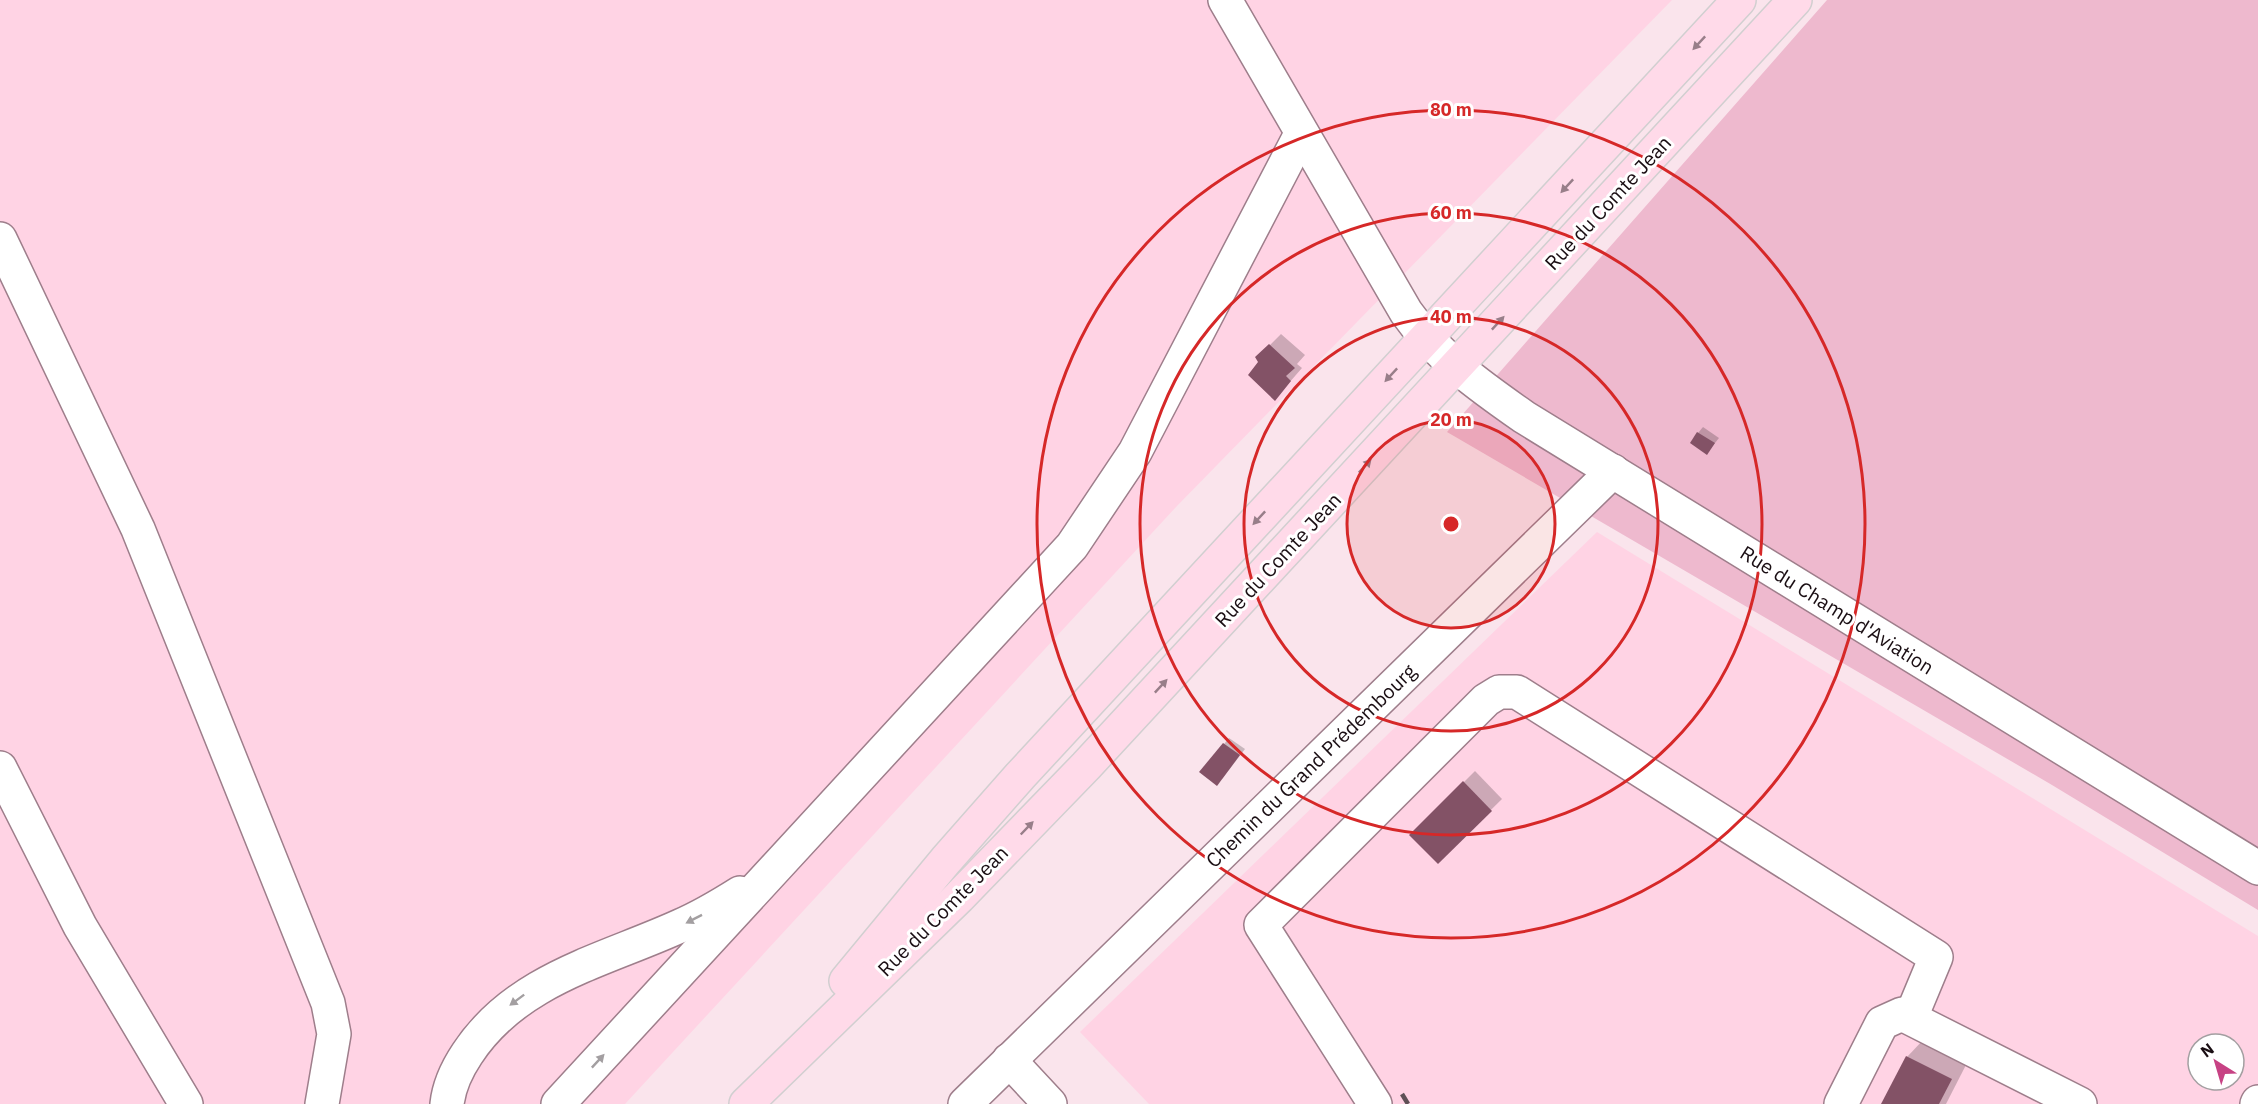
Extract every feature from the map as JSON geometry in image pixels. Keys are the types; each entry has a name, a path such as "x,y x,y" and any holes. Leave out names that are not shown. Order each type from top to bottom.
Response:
{"main road":[{"name":"Rue du Comte Jean","path":"745,1104 991,808 1739,0"},
{"name":"Rue du Comte Jean","path":"745,1104 1039,815 1458,367 1795,0"}],"street":[{"name":"Rue du Champ d'Aviation","path":"1225,0 1406,312 1426,338 1458,367 1524,417 2258,868"},
{"path":"558,1104 1053,571 1091,521 1135,452 1301,134"},
{"path":"0,239 142,538 328,1003 334,1034 322,1104"},
{"name":"Chemin du Grand Prédembourg","path":"965,1104 1613,471"},
{"path":"1375,1104 1261,925 1486,700 1505,691 1517,692 1936,957 1911,1017"},
{"path":"0,768 80,926 186,1104"},
{"path":"447,1104 454,1078 475,1042 520,998 555,978 697,918 747,889 778,866"},
{"path":"1841,1104 1882,1023 1897,1015 1911,1017 2080,1104"},
{"path":"1009,1060 1050,1104"}],"shaded area":[{"path":"0,0 1672,0 1176,507 625,1104 0,1104"},
{"path":"1827,0 2258,0 2258,910 2052,785 1447,432"},
{"path":"1597,532 2258,936 2258,1104 1149,1104 1080,1032"}],"building":[{"path":"1269,344 1295,368 1286,376 1291,381 1275,401 1248,375 1258,362 1255,357"},
{"path":"1697,432 1715,443 1707,455 1690,443"},
{"path":"1223,743 1240,755 1217,786 1199,772"},
{"path":"1463,781 1492,811 1438,864 1409,835"},
{"path":"1906,1056 1952,1079 1939,1104 1881,1104"}],"railway":[{"path":"1402,1094 1408,1104"}]}
